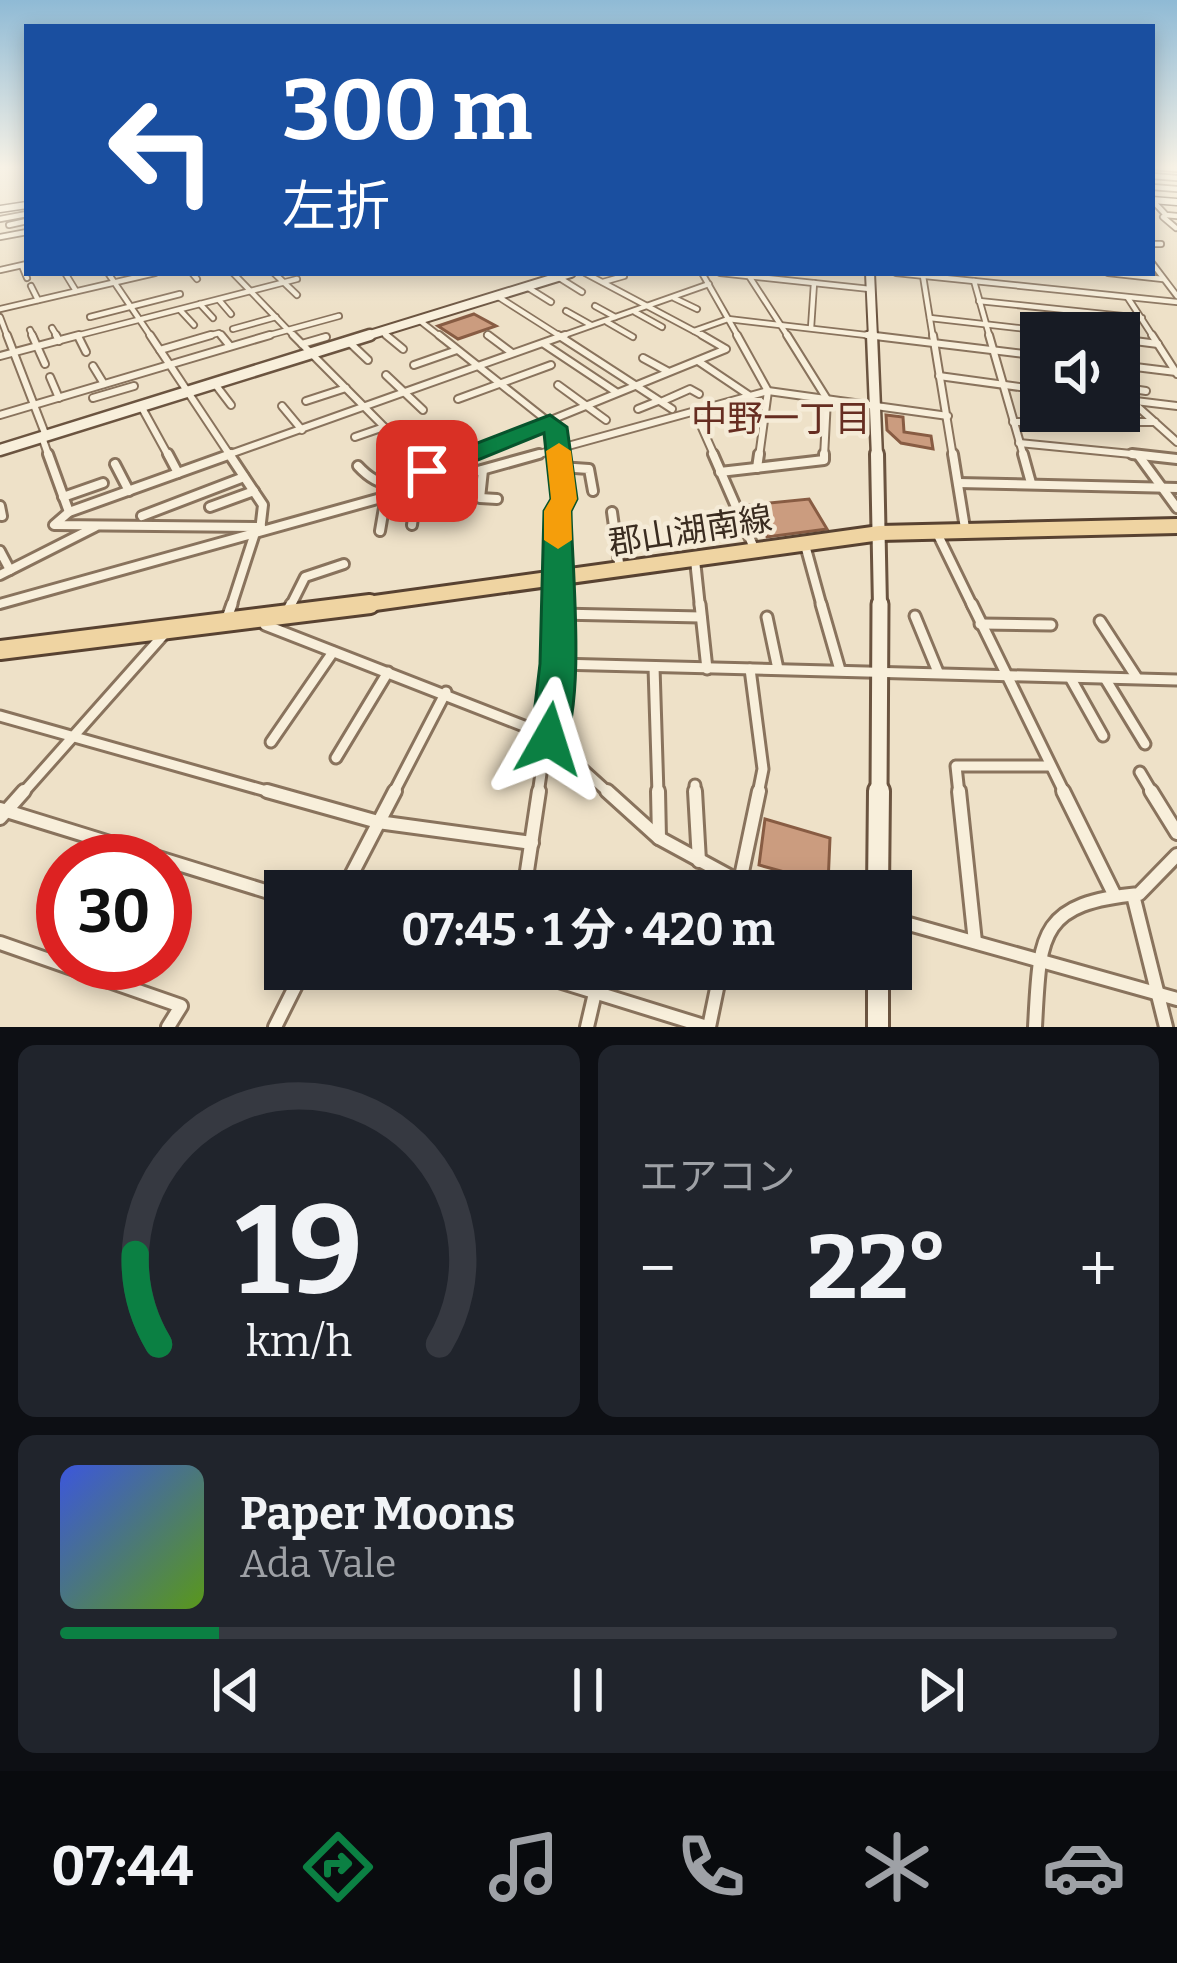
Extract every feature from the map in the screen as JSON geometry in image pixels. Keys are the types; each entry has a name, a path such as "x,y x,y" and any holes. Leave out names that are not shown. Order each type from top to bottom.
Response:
{"main road":[{"name":"郡山湖南線","path":"0,650 559,580 880,533 1170,526"}],"street":[{"path":"1163,217 1177,228"},
{"path":"9,225 24,219"},
{"path":"1155,244 1161,244"},
{"path":"0,270 24,265"},
{"path":"1155,268 1177,299"},
{"path":"67,276 76,292"},
{"path":"111,276 264,511 226,623"},
{"path":"69,512 34,405 14,353 4,340 0,313 140,276"},
{"path":"236,276 427,471"},
{"path":"277,276 297,295"},
{"path":"0,450 562,276"},
{"path":"386,493 427,471 726,349 591,276"},
{"path":"602,282 621,276"},
{"path":"704,276 768,391 757,468"},
{"path":"720,472 824,460 827,399 749,276"},
{"path":"763,276 814,283 870,281 880,533 878,870"},
{"path":"965,528 923,276 1177,299"},
{"path":"1141,276 1163,278"},
{"path":"558,277 582,292"},
{"path":"0,356 297,279"},
{"path":"974,281 1031,483"},
{"path":"811,328 814,283"},
{"path":"258,531 54,525 69,512 709,284"},
{"path":"31,286 38,300"},
{"path":"205,287 231,314"},
{"path":"526,287 551,302"},
{"path":"90,317 180,294"},
{"path":"497,296 672,409"},
{"path":"673,297 697,309"},
{"path":"1128,297 1176,373"},
{"path":"979,301 1142,318"},
{"path":"200,304 212,318"},
{"path":"595,306 616,317"},
{"path":"312,308 325,320"},
{"path":"180,310 194,325"},
{"path":"566,311 592,326"},
{"path":"634,311 662,327"},
{"path":"0,415 339,316"},
{"path":"233,328 276,317"},
{"path":"930,318 1020,328"},
{"path":"694,332 728,319 1020,353"},
{"path":"419,320 550,422 558,448 564,499 558,511 557,664 528,870"},
{"path":"606,321 633,337"},
{"path":"52,328 59,341"},
{"path":"30,330 45,364"},
{"path":"382,332 404,349"},
{"path":"160,350 219,333 230,346"},
{"path":"488,334 514,354"},
{"path":"77,336 86,352"},
{"path":"302,344 326,337"},
{"path":"349,342 368,360"},
{"path":"1140,342 1158,344"},
{"path":"543,343 617,393"},
{"path":"414,365 457,350"},
{"path":"644,358 668,372"},
{"path":"697,361 750,396"},
{"path":"458,399 550,365"},
{"path":"93,366 104,384"},
{"path":"1140,368 1176,373"},
{"path":"386,375 423,410"},
{"path":"93,398 134,387 129,376"},
{"path":"939,376 1020,387"},
{"path":"50,377 58,398"},
{"path":"215,384 231,405"},
{"path":"558,385 606,420"},
{"path":"306,401 346,388"},
{"path":"638,410 690,389 699,394"},
{"path":"0,604 386,493 768,391 948,416"},
{"path":"1140,391 1146,391"},
{"path":"1140,401 1177,406"},
{"path":"141,406 178,473"},
{"path":"283,406 302,430"},
{"path":"1140,408 1177,442"},
{"path":"695,412 754,550"},
{"path":"1013,422 1155,422"},
{"path":"355,437 384,427"},
{"path":"442,431 468,455"},
{"path":"1019,443 1177,458"},
{"path":"1139,455 1177,508"},
{"path":"116,464 129,491"},
{"path":"358,466 386,493"},
{"path":"560,467 589,469 593,491"},
{"path":"483,470 480,498 497,500"},
{"path":"142,516 244,477"},
{"path":"63,497 103,482"},
{"path":"958,483 1177,488"},
{"path":"412,525 417,488"},
{"path":"210,507 254,491"},
{"path":"380,531 386,493"},
{"path":"612,512 620,571"},
{"path":"0,575 98,526"},
{"path":"1170,526 1177,542"},
{"path":"935,530 1114,894"},
{"path":"805,543 840,670"},
{"path":"0,551 10,570"},
{"path":"695,560 707,669"},
{"path":"286,615 305,577 344,564"},
{"path":"558,614 701,617"},
{"path":"915,616 938,672"},
{"path":"767,617 778,669"},
{"path":"265,618 265,625 446,692 549,739 659,838 712,870"},
{"path":"1100,621 1138,679"},
{"path":"980,624 1051,625"},
{"path":"167,631 2,813 264,891"},
{"path":"271,742 333,652"},
{"path":"557,664 1177,680"},
{"path":"654,667 659,838"},
{"path":"743,870 764,769 750,669"},
{"path":"336,758 388,673"},
{"path":"1070,677 1103,736"},
{"path":"1106,678 1145,745"},
{"path":"354,870 446,692"},
{"path":"0,716 378,822 532,843"},
{"path":"975,942 956,766 1050,766"},
{"path":"1140,772 1177,833"},
{"path":"695,785 699,861"},
{"path":"1035,1027 1047,926 1060,914 1114,894 1143,892 1177,855"},
{"path":"1133,895 1166,1027"},
{"path":"912,925 1177,999"},
{"path":"0,943 181,1006 168,1027"},
{"path":"275,1027 294,990"},
{"path":"586,990 666,1021 708,1027 717,990"},
{"path":"878,990 878,1027"},
{"path":"587,1027 596,993"}],"building":[{"path":"474,314 496,326 458,339 438,326"},
{"path":"886,415 903,417 904,432 931,436 933,449 901,443 887,430"},
{"path":"809,499 827,529 767,537 750,505"},
{"path":"765,819 830,838 829,870 777,870 759,865"}],"slow traffic":[{"path":"558,540 558,511 564,499 559,451"}],"district":[{"name":"中野一丁目","path":"781,418"}],"route":[{"path":"427,471 550,422 555,427 564,499 558,511 557,664 549,739"}]}
